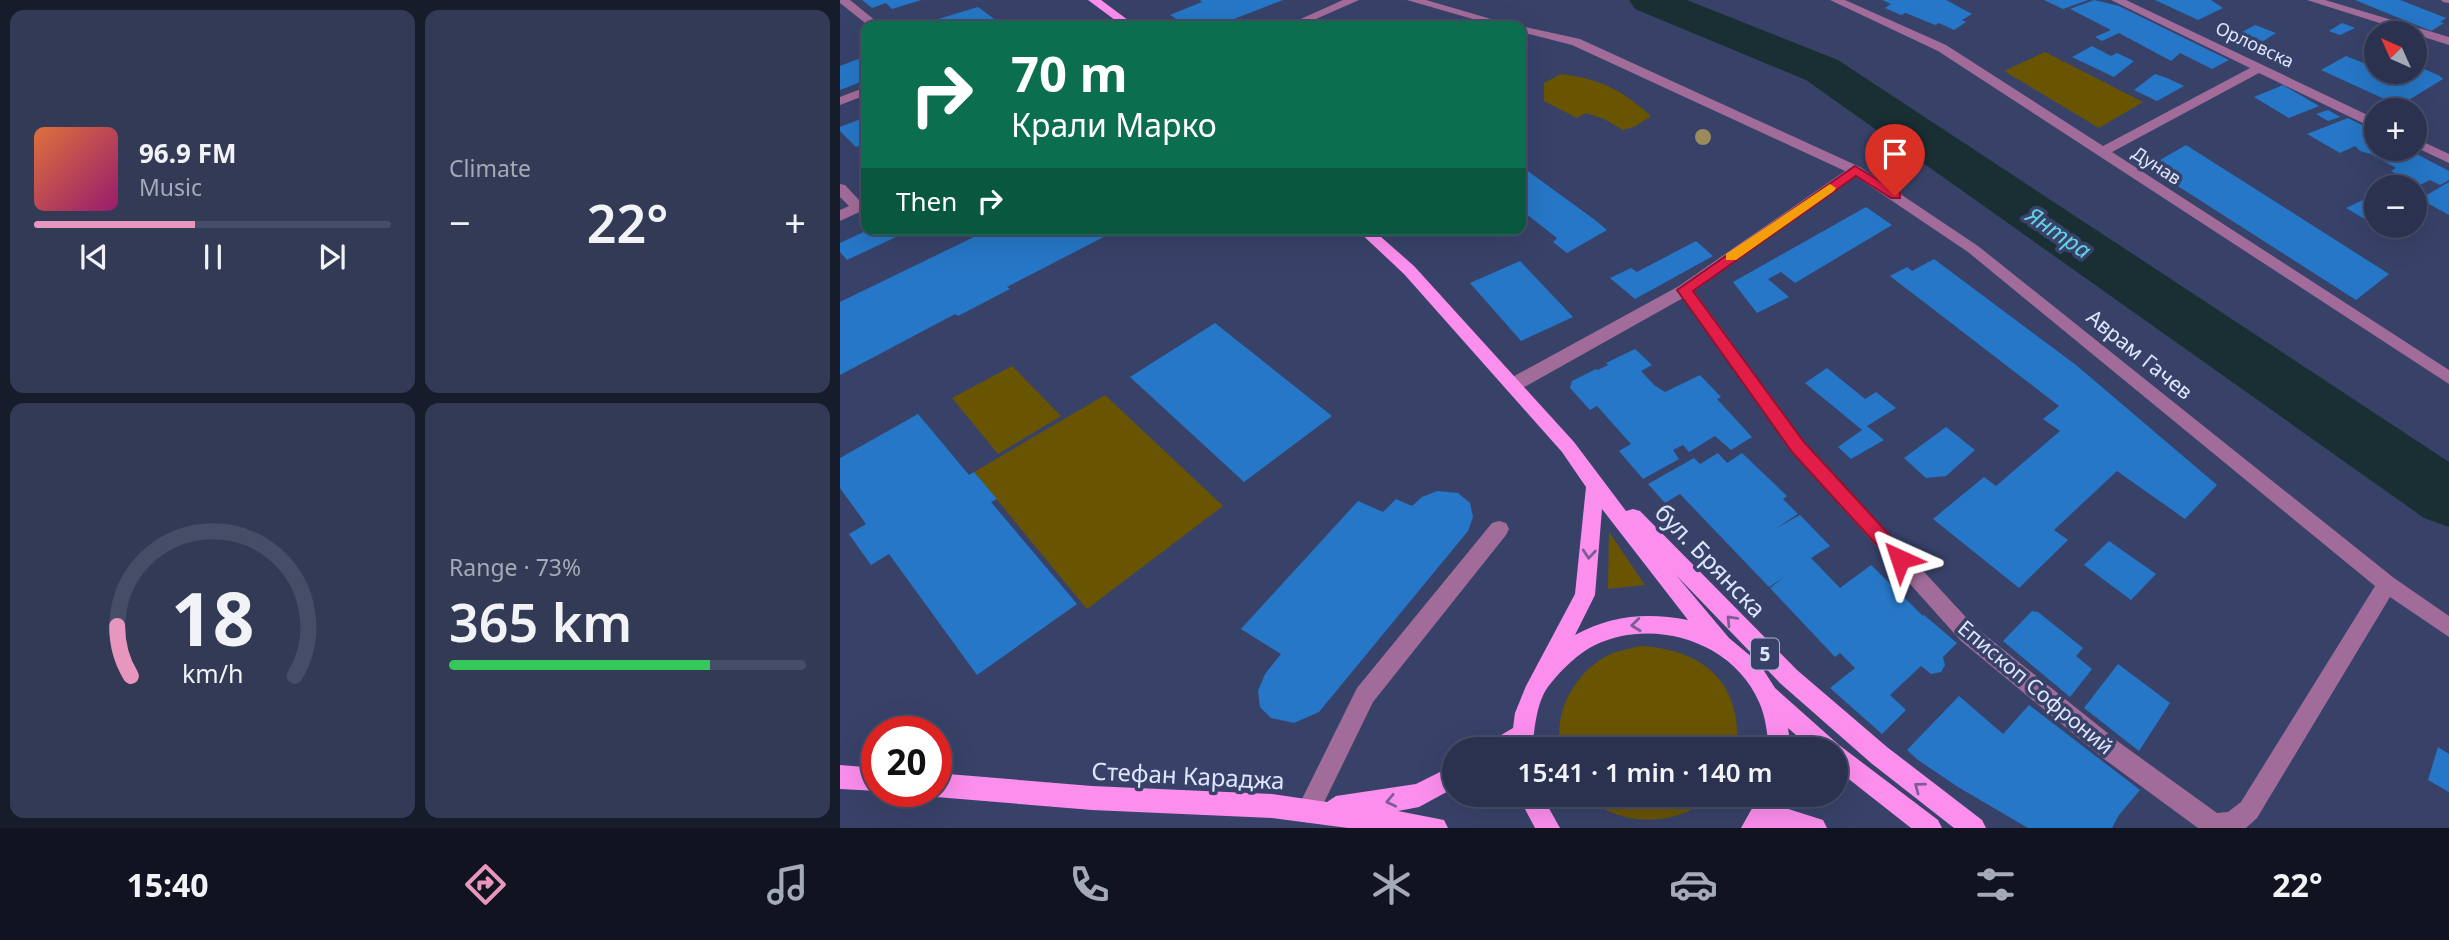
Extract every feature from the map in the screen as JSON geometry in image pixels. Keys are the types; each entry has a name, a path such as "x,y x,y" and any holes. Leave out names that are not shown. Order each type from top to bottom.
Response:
{"main road":[{"path":"1094,0 1123,21"},
{"name":"бул. Брянска","path":"1370,235 1409,270 1576,458 1734,624 1791,678 1910,781 1973,828"},
{"name":"бул. Брянска","path":"1576,458 1675,590 1721,644"},
{"path":"1523,737 1534,693 1586,595 1595,486"},
{"path":"1546,674 1565,654 1581,643 1614,628 1642,623 1669,624 1696,631 1739,657 1766,694 1815,737"},
{"path":"1766,694 1777,722 1779,737"},
{"path":"1848,764 1930,828"},
{"path":"840,777 861,779"},
{"path":"1308,811 1380,803 1419,795 1442,783"},
{"name":"Стефан Караджа","path":"952,786 1092,798 1272,806 1436,828"},
{"path":"1536,807 1548,828"},
{"path":"1308,811 1333,828"},
{"path":"1763,812 1815,828"}],"street":[{"path":"843,0 870,21"},
{"path":"1303,21 1348,3 1370,0"},
{"path":"1413,0 1491,21"},
{"name":"Дунав","path":"1836,0 1942,48 2449,378"},
{"name":"Орловска","path":"2117,0 2364,118"},
{"path":"2313,0 2449,41"},
{"name":"Аврам Гачев","path":"1526,30 1576,42 1855,170 1973,249 2388,584 2449,628"},
{"path":"2102,152 2261,67"},
{"path":"840,102 861,93"},
{"path":"2427,147 2448,157"},
{"path":"1513,385 1685,290 1855,170"},
{"path":"840,188 861,205"},
{"path":"840,216 861,206"},
{"name":"Епископ Софроний","path":"1685,290 1798,447 1968,634 2112,751 2214,825 2233,824 2249,810 2388,584"},
{"path":"1308,811 1365,695 1499,529"}],"shaded area":[{"path":"2045,52 2143,102 2099,128 2004,71"},
{"path":"1561,74 1610,87 1651,116 1636,126 1623,130 1586,113 1577,118 1544,101 1544,83"},
{"path":"1012,366 1061,416 998,454 952,398"},
{"path":"1105,395 1223,506 1087,609 974,472"},
{"path":"1609,532 1645,585 1608,589"},
{"path":"1641,646 1683,654 1700,663 1714,674 1725,688 1733,705 1737,737 1559,737 1560,720 1570,692 1589,669 1613,653"},
{"path":"1600,807 1696,807 1683,814 1648,820 1614,814"}],"building":[{"path":"862,0 921,0 892,9 886,3 872,8"},
{"path":"1200,0 1283,0 1229,21 1179,21 1170,15 1202,2"},
{"path":"1882,0 1946,0 1972,14 1962,20 1966,22 1954,30 1906,13 1901,15 1885,8 1891,4"},
{"path":"2044,0 2088,0 2063,9"},
{"path":"2094,0 2119,6 2229,60 2212,69 2180,53 2171,61 2119,33 2102,41 2095,37 2111,30 2070,9"},
{"path":"2155,0 2211,0 2223,8 2198,20"},
{"path":"2355,0 2400,0 2446,18 2440,22 2444,23 2431,31 2427,29 2427,21 2406,21"},
{"path":"978,7 997,21 932,21"},
{"path":"2342,23 2355,28 2340,35 2329,31"},
{"path":"2255,25 2276,33 2257,45 2233,37"},
{"path":"2092,46 2111,56 2117,53 2134,61 2114,77 2072,57"},
{"path":"2346,56 2364,63 2364,84 2427,84 2427,70 2443,79 2412,98 2382,98 2321,70"},
{"path":"861,58 861,82 840,90 840,66"},
{"path":"2155,74 2184,86 2157,101 2134,90"},
{"path":"2283,85 2319,106 2289,118 2254,97"},
{"path":"2328,110 2340,117 2328,121 2316,114"},
{"path":"2348,118 2364,126 2364,152 2355,146 2340,153 2307,134"},
{"path":"861,119 861,145 856,147 840,131 840,127"},
{"path":"2186,145 2389,274 2356,300 2148,167"},
{"path":"2427,159 2449,171 2449,180 2440,185 2430,180 2427,182 2427,175 2398,175 2391,171 2396,168 2384,161"},
{"path":"1526,170 1607,230 1567,253 1553,242 1557,238 1526,214"},
{"path":"2449,182 2449,215 2427,203 2427,195"},
{"path":"2364,201 2364,218 2346,208"},
{"path":"1866,207 1892,225 1795,283 1781,272 1768,279 1789,297 1757,313 1733,282"},
{"path":"861,233 900,235 847,260 840,252 840,243"},
{"path":"978,235 1107,235 1007,287 1010,289 958,316 955,314 840,375 840,302"},
{"path":"1696,241 1713,256 1635,299 1610,278 1631,268 1637,272"},
{"path":"1934,259 2076,365 2217,485 2185,519 2117,471 2054,530 2068,540 2019,588 1933,519 1984,477 1996,486 2060,431 2043,419 2059,406 1890,276 1907,267 1912,271"},
{"path":"1520,261 1573,317 1521,341 1470,283"},
{"path":"1215,323 1332,416 1244,482 1130,377"},
{"path":"1635,349 1652,365 1641,371 1665,392 1700,375 1721,397 1717,399 1752,437 1731,450 1715,436 1689,452 1683,445 1673,450 1679,459 1643,479 1619,451 1631,444 1597,406 1590,410 1570,388 1572,381"},
{"path":"1827,368 1865,399 1876,392 1896,408 1867,426 1884,440 1851,459 1838,447 1862,430 1805,383"},
{"path":"918,414 969,475 974,472 997,499 991,502 1077,604 977,675 889,554 871,565 849,534 866,524 840,488 840,458"},
{"path":"1946,427 1975,450 1946,476 1926,478 1904,458"},
{"path":"1718,453 1727,463 1742,453 1787,496 1783,499 1798,514 1775,529 1800,515 1830,546 1811,558 1840,588 1871,565 1923,616 1957,643 1943,657 1945,665 1941,672 1931,674 1921,666 1890,695 1906,710 1882,734 1830,688 1855,668 1840,653 1835,657 1770,588 1784,577 1769,587 1680,494 1665,503 1648,484 1694,458 1700,464"},
{"path":"1437,491 1458,493 1470,503 1473,517 1468,531 1319,712 1294,723 1271,718 1260,707 1258,691 1265,674 1281,654 1241,629 1358,501 1383,512 1396,499 1412,506 1422,497"},
{"path":"2109,541 2156,574 2131,600 2084,565"},
{"path":"2032,611 2038,612 2083,648 2076,656 2092,669 2070,697 2003,641"},
{"path":"2118,664 2170,703 2139,751 2084,708"},
{"path":"1959,696 2003,734 2029,705 2140,790 2112,828 2028,828 1958,787 1907,750"},
{"path":"2438,747 2449,754 2449,792 2428,780"}],"waterway":[{"name":"Янтра","path":"1650,0 1822,70 2449,498"}],"slow traffic":[{"path":"1731,257 1830,188"}],"route":[{"path":"1895,196 1855,170 1685,290 1798,447 1900,559"}]}
